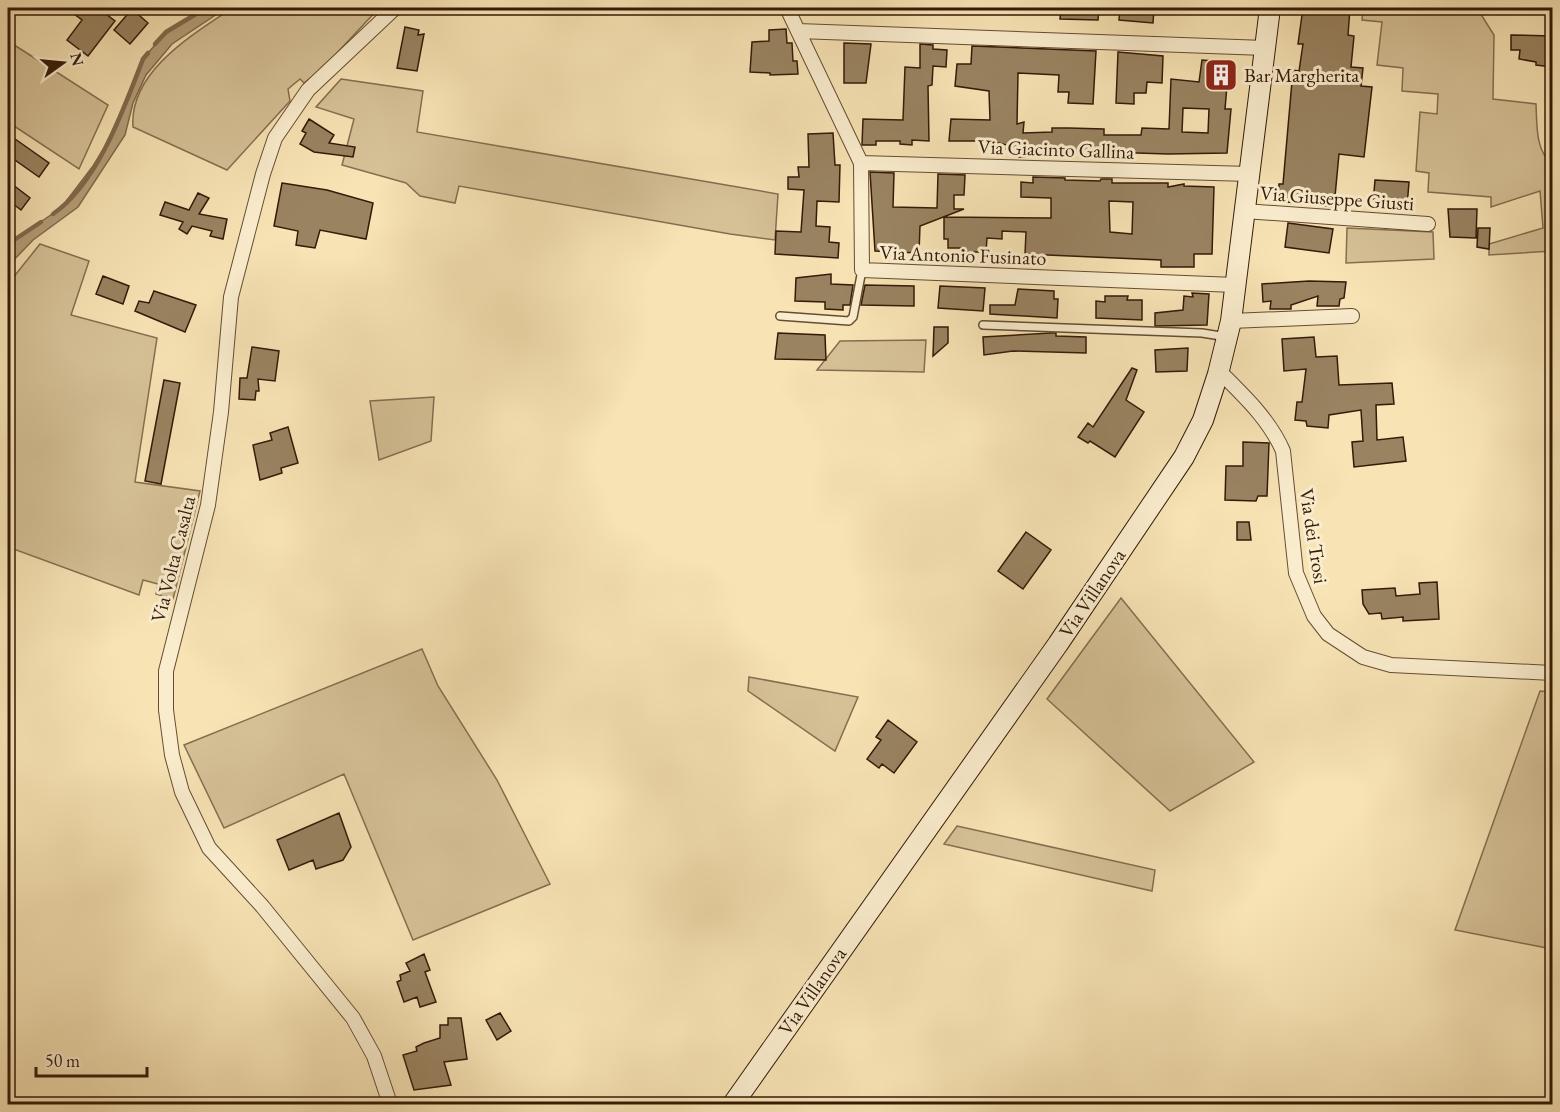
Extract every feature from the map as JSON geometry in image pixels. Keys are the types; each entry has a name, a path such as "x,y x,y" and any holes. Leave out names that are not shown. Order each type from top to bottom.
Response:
{"street":[{"name":"Via Volta Casalta","path":"390,1104 374,1056 353,1018 262,906 209,848 182,792 172,755 166,710 166,671 208,505 221,412 231,297 263,174 275,138 308,90 395,8"},
{"name":"Via Antonio Fusinato","path":"787,8 861,163 862,270 1235,285"},
{"name":"Via Villanova","path":"733,1104 1058,644 1184,457 1203,420 1219,371 1229,329 1270,8"},
{"path":"798,31 1265,48"},
{"name":"Via Giacinto Gallina","path":"861,163 1250,174"},
{"name":"Via Giuseppe Giusti","path":"1244,211 1428,224"},
{"path":"1229,329 1352,316"},
{"name":"Via dei Trosi","path":"1219,371 1254,407 1276,436 1283,451 1296,573 1314,616 1328,634 1363,657 1391,665 1552,673"}],"lane":[{"name":"Via Antonio Fusinato","path":"780,316 849,321 853,317 862,270"},
{"path":"983,325 1202,333 1229,329"}],"shaded area":[{"path":"206,8 226,8 172,44 146,75 133,103 125,135 78,207 33,240 8,266 8,248 14,240 61,208 93,166 111,137 143,59 166,32"},
{"path":"232,8 379,8 322,69 304,83 300,79 288,89 290,101 227,170 133,127 134,107 141,89 152,72 182,43"},
{"path":"1363,8 1477,8 1494,35 1493,99 1536,104 1537,128 1542,152 1552,163 1552,251 1489,255 1489,244 1543,228 1540,191 1491,207 1491,197 1428,192 1429,173 1416,171 1420,112 1437,114 1438,94 1402,91 1403,68 1377,65 1382,22 1362,20"},
{"path":"8,41 108,105 79,169 8,122"},
{"path":"341,79 423,91 417,132 778,194 775,240 459,186 455,203 420,196 406,183 342,165 354,119 316,107"},
{"path":"1347,228 1433,232 1434,259 1346,263"},
{"path":"40,244 89,261 71,315 157,338 135,482 200,491 173,599 156,594 158,584 143,580 139,595 8,547 8,284"},
{"path":"926,340 924,372 817,370 840,341"},
{"path":"434,397 431,441 379,460 370,401"},
{"path":"1121,598 1254,762 1170,811 1047,699"},
{"path":"422,649 438,686 497,780 550,884 413,940 344,774 224,828 184,745"},
{"path":"749,677 858,697 835,751 748,691"},
{"path":"1540,691 1552,692 1552,949 1455,930"},
{"path":"957,826 1155,870 1152,891 944,844"}],"building":[{"path":"66,8 98,8 115,21 88,56 67,40 82,20"},
{"path":"1061,8 1099,8 1098,20 1060,19"},
{"path":"1120,8 1154,8 1153,23 1119,20"},
{"path":"1303,8 1350,8 1348,35 1354,36 1351,67 1363,68 1361,86 1372,87 1364,157 1339,154 1334,207 1278,201 1279,184 1283,184 1293,70 1299,71 1303,44 1298,44"},
{"path":"132,9 148,23 130,44 114,30"},
{"path":"405,27 419,30 418,35 424,34 417,71 397,68"},
{"path":"786,29 787,43 792,43 793,61 797,61 798,74 770,75 770,73 750,72 752,42 769,41 769,30"},
{"path":"1511,35 1552,36 1552,67 1536,65 1536,62 1519,59 1520,50 1511,50"},
{"path":"844,43 871,44 866,83 844,83"},
{"path":"920,44 933,45 933,49 947,50 946,67 933,66 932,85 928,86 929,141 912,140 912,145 900,144 900,141 876,141 876,145 862,145 863,119 903,120 905,67 920,68"},
{"path":"972,46 1096,51 1093,104 1068,103 1069,92 1058,92 1059,75 1018,73 1017,124 1024,122 1023,133 1052,132 1052,128 1069,128 1104,129 1104,135 1141,135 1142,128 1169,129 1171,79 1199,82 1202,60 1229,62 1225,109 1231,109 1227,153 1168,154 1043,150 1042,157 1019,157 1020,149 1006,149 1007,145 990,141 949,141 951,119 990,120 989,91 955,86 957,64 971,64","holes":["1183,108 1209,109 1208,133 1182,132"]},
{"path":"1118,52 1163,56 1162,83 1147,82 1146,93 1134,93 1134,104 1116,103"},
{"path":"309,119 334,135 329,143 355,147 353,157 314,152 300,144 306,133 302,131"},
{"path":"833,133 835,165 840,165 839,202 817,201 816,226 830,227 829,242 839,243 838,258 775,254 776,231 801,232 804,190 788,189 788,177 799,177 798,167 809,167 808,134"},
{"path":"8,134 49,163 39,177 8,155"},
{"path":"870,172 894,173 893,207 937,208 938,174 965,175 964,195 954,195 954,209 964,209 920,226 919,253 875,251"},
{"path":"1033,177 1100,181 1101,179 1112,179 1112,183 1168,183 1168,187 1184,184 1184,186 1214,187 1212,254 1194,254 1194,267 1161,267 1161,260 1025,254 1026,232 1002,231 1002,239 987,238 986,252 962,252 962,248 948,248 948,239 944,239 944,217 1051,218 1051,198 1021,197 1021,182 1033,183","holes":["1109,201 1133,202 1132,234 1110,232"]},
{"path":"1375,180 1409,182 1407,207 1373,204"},
{"path":"8,181 30,198 21,210 8,200"},
{"path":"282,183 327,190 373,203 366,239 320,230 315,248 296,245 298,231 274,226"},
{"path":"198,193 209,198 199,214 227,219 223,239 210,236 212,231 192,226 187,234 179,229 183,222 160,215 165,202 189,210"},
{"path":"1448,209 1477,209 1476,238 1450,237"},
{"path":"1288,223 1333,229 1329,253 1285,247"},
{"path":"1478,228 1490,228 1489,249 1477,247"},
{"path":"831,274 831,284 853,285 850,305 843,305 843,310 825,309 825,302 795,301 796,278"},
{"path":"103,276 129,286 123,304 96,294"},
{"path":"1309,281 1346,282 1344,298 1340,299 1339,306 1317,306 1318,296 1291,305 1291,309 1270,309 1271,301 1263,302 1262,284"},
{"path":"865,285 914,286 914,306 861,305"},
{"path":"940,286 985,288 983,311 938,308"},
{"path":"1018,289 1054,291 1054,299 1058,299 1057,318 990,314 990,305 1015,305"},
{"path":"154,291 196,305 185,332 135,311 139,301 149,303"},
{"path":"1192,293 1209,294 1207,325 1155,326 1155,313 1183,310 1184,296 1193,297"},
{"path":"1105,296 1128,296 1127,300 1142,300 1142,320 1096,318 1096,301 1105,302"},
{"path":"934,327 948,327 948,343 933,356"},
{"path":"778,333 825,335 826,360 775,359"},
{"path":"1056,333 1056,336 1086,337 1086,353 1013,351 984,355 983,337"},
{"path":"1314,337 1316,357 1337,356 1339,385 1392,383 1394,404 1376,405 1377,440 1403,437 1406,461 1354,467 1352,442 1363,441 1361,410 1329,415 1328,428 1307,426 1306,421 1295,420 1297,402 1302,402 1306,369 1284,371 1282,339"},
{"path":"252,347 279,351 275,381 258,379 259,391 256,391 255,400 239,399 240,378 247,378"},
{"path":"1188,348 1187,371 1156,372 1155,350"},
{"path":"1132,368 1137,370 1126,400 1144,412 1115,457 1090,441 1088,443 1078,437 1088,423 1093,427"},
{"path":"164,380 180,383 161,484 145,481"},
{"path":"288,427 298,463 281,468 282,473 260,480 253,445 272,440 270,433"},
{"path":"1243,442 1269,443 1267,496 1258,496 1256,501 1225,500 1226,466 1243,466"},
{"path":"1237,522 1249,522 1251,540 1237,540"},
{"path":"1026,532 1051,550 1023,589 998,571"},
{"path":"1437,582 1439,619 1403,621 1403,617 1382,619 1381,613 1369,614 1363,604 1362,590 1395,588 1396,596 1420,594 1419,583"},
{"path":"888,720 917,742 894,773 882,764 879,768 867,759 881,740 876,737"},
{"path":"339,813 351,847 343,860 316,869 313,860 289,870 277,840"},
{"path":"424,954 430,970 425,972 436,1002 420,1007 417,997 404,1002 397,982 401,980 400,975 410,971 406,963"},
{"path":"500,1013 511,1031 497,1040 486,1020"},
{"path":"448,1018 461,1018 467,1059 444,1062 451,1085 414,1090 403,1055 417,1051 416,1047 440,1038 440,1025 448,1025"}],"waterway":[{"path":"155,44 166,32 206,8"},
{"path":"53,214 83,184 96,164 118,121 143,59 148,53"},
{"path":"8,248 14,240 41,222"}],"place":[{"name":"Bar Margherita","path":"1221,75"}]}
